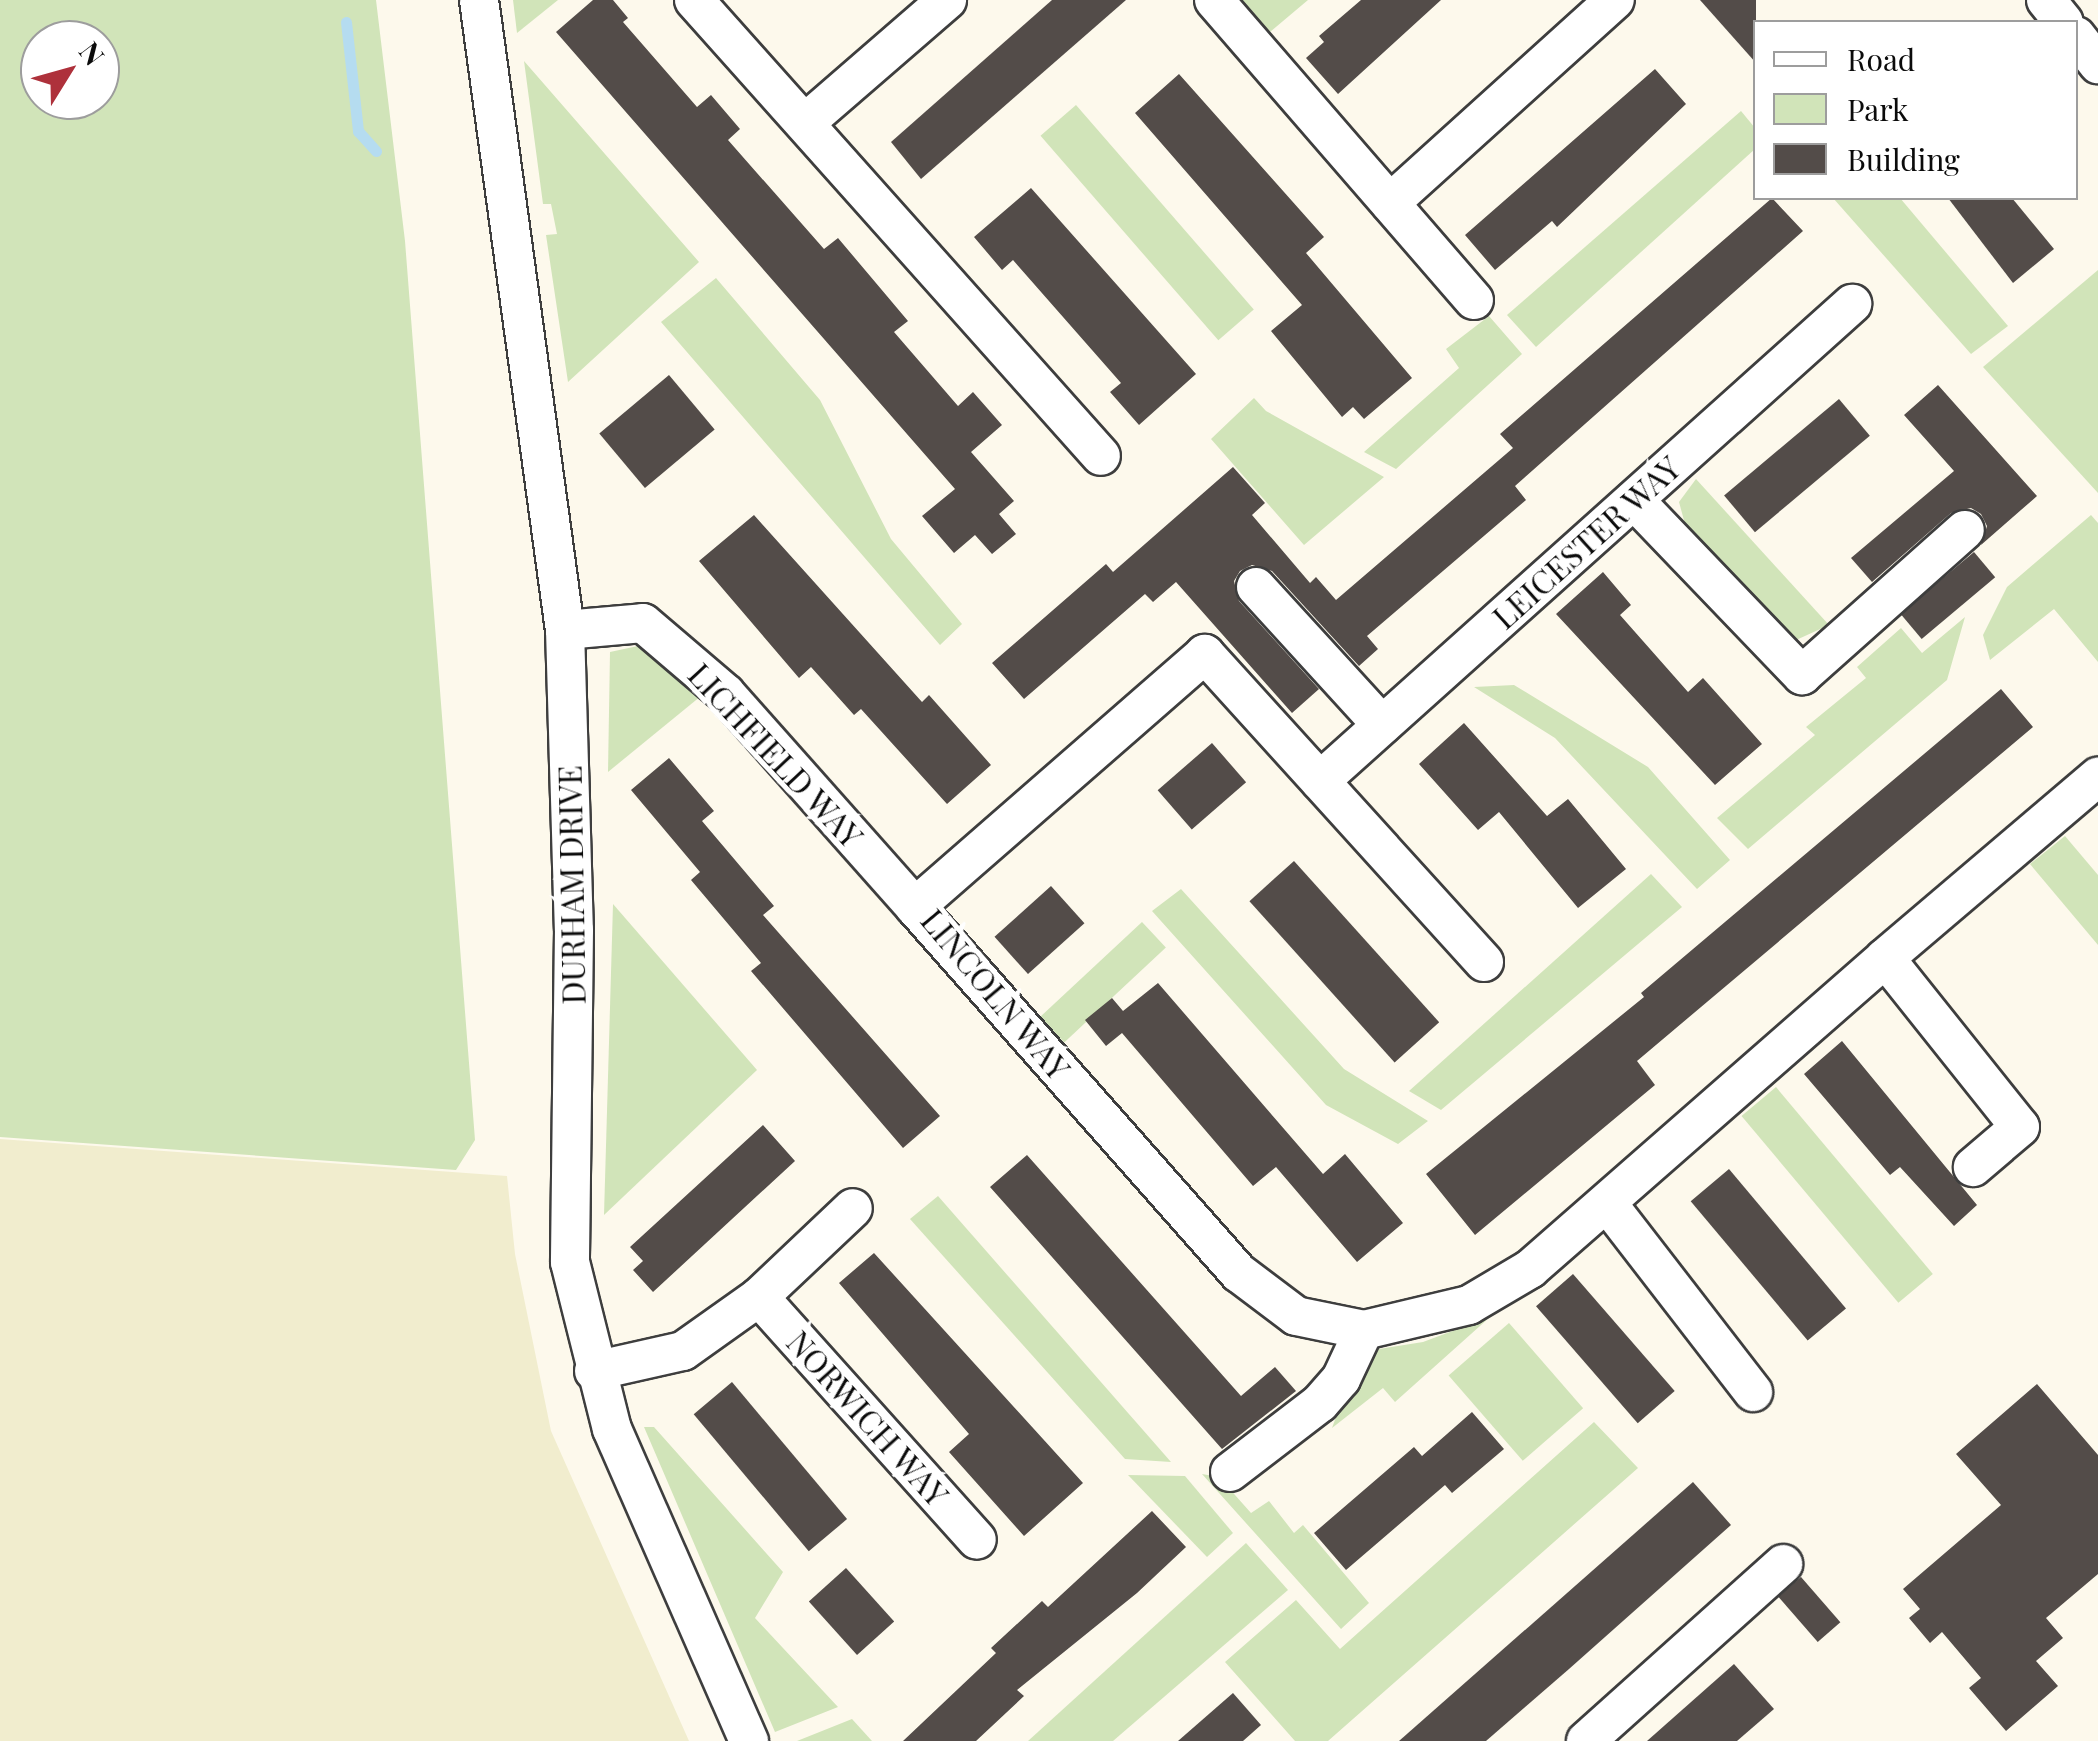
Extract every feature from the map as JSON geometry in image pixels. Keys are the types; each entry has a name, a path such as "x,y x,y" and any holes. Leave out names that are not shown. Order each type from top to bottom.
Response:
{"street":[{"name":"DURHAM DRIVE","path":"479,0 565,630 574,930 570,1262 594,1371 612,1429 749,1741"},
{"path":"694,0 1101,456"},
{"path":"805,123 947,0"},
{"path":"1214,0 1474,300"},
{"path":"1390,203 1615,0"},
{"path":"2046,0 2062,20"},
{"path":"2078,39 2098,64"},
{"name":"LEICESTER WAY","path":"1320,781 1852,304"},
{"path":"1634,500 1802,675 1965,530"},
{"path":"1256,587 1382,725"},
{"name":"LICHFIELD WAY","path":"565,630 643,623 726,694 915,906"},
{"name":"LINCOLN WAY","path":"1484,962 1205,654 915,906 1239,1273 1296,1316 1364,1330 1468,1305 1530,1270 2098,777"},
{"path":"1885,958 2020,1128 1973,1168"},
{"path":"1607,1202 1754,1392"},
{"path":"594,1371 683,1351 758,1297 853,1208"},
{"name":"NORWICH WAY","path":"758,1297 976,1540"},
{"path":"1230,1472 1320,1403 1340,1379 1364,1330"},
{"path":"1586,1741 1783,1564"}],"shaded area":[{"path":"0,1139 507,1176 515,1254 551,1431 689,1741 0,1741"}],"green space":[{"path":"0,0 376,0 405,241 475,1140 456,1170 0,1137"},
{"path":"513,0 558,0 517,33"},
{"path":"1233,0 1308,0 1264,37"},
{"path":"524,61 699,262 568,382 546,235 557,234 551,204 543,204"},
{"path":"1076,105 1254,310 1218,340 1041,136"},
{"path":"1741,111 1753,126 1753,151 1536,347 1507,315"},
{"path":"1835,200 1902,200 2008,326 1971,354"},
{"path":"2098,270 2098,493 1983,367"},
{"path":"716,278 820,400 891,539 962,624 940,645 661,322"},
{"path":"1489,316 1522,354 1396,469 1364,452 1459,368 1446,349"},
{"path":"1254,398 1266,411 1384,477 1304,545 1211,439"},
{"path":"1696,479 1829,625 1794,641 1688,535 1679,502"},
{"path":"2091,515 2098,523 2098,662 2054,609 1990,660 1983,635 2007,587"},
{"path":"1965,617 1947,680 1748,849 1717,818 1815,735 1806,727 1866,678 1857,667 1901,628 1922,653"},
{"path":"638,646 666,659 701,696 608,772 610,652"},
{"path":"1514,685 1648,767 1730,860 1697,889 1555,738 1474,687"},
{"path":"2065,836 2098,875 2098,945 2030,864"},
{"path":"1651,874 1682,907 1441,1110 1409,1091"},
{"path":"1181,889 1344,1069 1428,1121 1398,1144 1326,1105 1152,911"},
{"path":"613,904 757,1070 604,1215"},
{"path":"1142,922 1166,948 1064,1042 1040,1017"},
{"path":"1776,1087 1933,1274 1898,1303 1742,1116"},
{"path":"938,1196 1171,1462 1125,1459 910,1219"},
{"path":"1490,1317 1395,1402 1383,1388 1332,1428 1360,1352 1423,1342"},
{"path":"1509,1323 1583,1408 1523,1461 1449,1375"},
{"path":"1594,1422 1638,1468 1328,1741 1295,1741 1225,1662 1296,1600 1340,1649"},
{"path":"644,1427 654,1427 783,1572 755,1618 838,1707 775,1732"},
{"path":"1202,1474 1219,1477 1251,1513 1269,1501 1294,1533 1303,1525 1369,1603 1341,1629"},
{"path":"1128,1475 1185,1476 1233,1533 1207,1557"},
{"path":"1246,1543 1288,1590 1113,1741 1028,1741"},
{"path":"852,1719 872,1741 797,1741"}],"building":[{"path":"593,0 613,0 628,18 623,22 697,107 711,95 740,129 728,140 824,249 838,238 908,321 894,332 958,406 973,392 1002,425 971,452 1014,501 999,514 1016,534 992,554 975,535 954,553 922,516 955,489 556,32"},
{"path":"1052,0 1126,0 921,179 891,142"},
{"path":"1361,0 1441,0 1338,94 1306,58 1324,42 1319,36"},
{"path":"1700,0 1756,0 1753,60"},
{"path":"1655,69 1686,104 1557,227 1552,221 1495,270 1465,235"},
{"path":"1179,74 1324,237 1306,253 1412,378 1364,419 1353,407 1342,417 1271,331 1302,305 1135,113"},
{"path":"1031,188 1196,374 1139,425 1110,392 1121,383 1013,260 1002,270 974,237"},
{"path":"1770,200 1803,231 1515,486 1526,500 1367,636 1378,649 1359,666 1272,571 1252,565 1240,571 1234,581 1239,601 1319,689 1292,713 1176,582 1153,602 1145,594 1024,699 992,663 1106,564 1113,572 1233,467 1265,503 1252,515 1310,583 1316,577 1336,600 1513,448 1500,434"},
{"path":"1950,200 2014,200 2054,249 2013,283"},
{"path":"669,375 715,429 645,488 599,433"},
{"path":"1938,385 2037,496 1981,545 1987,526 1981,514 1971,508 1951,513 1872,582 1851,558 1954,471 1904,415"},
{"path":"1839,399 1870,436 1755,532 1724,495"},
{"path":"754,515 922,702 929,695 991,765 947,804 861,709 854,715 811,667 799,678 699,561"},
{"path":"1974,552 1995,577 1922,639 1900,614"},
{"path":"1603,572 1631,605 1620,615 1688,692 1703,678 1762,744 1715,785 1556,614"},
{"path":"2001,689 2033,727 1637,1061 1655,1085 1475,1235 1426,1174 1644,997 1641,993"},
{"path":"1464,723 1547,816 1568,799 1626,869 1578,908 1499,812 1478,830 1419,764"},
{"path":"1212,743 1246,782 1192,829 1158,790"},
{"path":"669,758 714,811 702,821 774,906 763,915 940,1116 903,1148 751,971 761,963 691,880 700,872 631,790"},
{"path":"1294,861 1439,1022 1395,1062 1249,901"},
{"path":"1051,886 1084,923 1028,974 995,937"},
{"path":"1158,983 1323,1174 1345,1154 1403,1223 1357,1262 1276,1167 1253,1186 1122,1033 1106,1046 1085,1020 1112,998 1123,1011"},
{"path":"1842,1041 1977,1205 1954,1226 1900,1167 1890,1175 1804,1074"},
{"path":"763,1125 795,1161 653,1292 633,1270 643,1261 630,1247"},
{"path":"1027,1155 1241,1396 1275,1367 1296,1391 1222,1449 990,1187"},
{"path":"1729,1169 1846,1308 1808,1341 1691,1201"},
{"path":"874,1253 1083,1483 1024,1536 949,1452 969,1434 839,1283"},
{"path":"1573,1274 1675,1391 1638,1423 1536,1306"},
{"path":"732,1382 847,1519 809,1551 694,1414"},
{"path":"2037,1384 2098,1455 2098,1574 2046,1618 2063,1638 2036,1661 2058,1686 2006,1731 1969,1688 1981,1678 1942,1632 1930,1643 1909,1618 1920,1609 1903,1589 2001,1505 1956,1454"},
{"path":"1472,1412 1504,1449 1452,1493 1445,1485 1346,1570 1314,1533 1414,1447 1422,1456"},
{"path":"1693,1482 1731,1525 1569,1669 1486,1741 1399,1741"},
{"path":"1152,1511 1186,1547 1137,1593 1017,1690 1024,1696 976,1741 903,1741 996,1653 991,1648 1042,1601 1048,1607"},
{"path":"846,1568 894,1622 857,1655 809,1601"},
{"path":"1801,1577 1840,1622 1818,1642 1778,1597"},
{"path":"1734,1664 1774,1709 1737,1741 1647,1741"},
{"path":"1233,1693 1261,1725 1243,1741 1178,1741"}],"waterway":[{"path":"346,22 358,131 376,151"}]}
